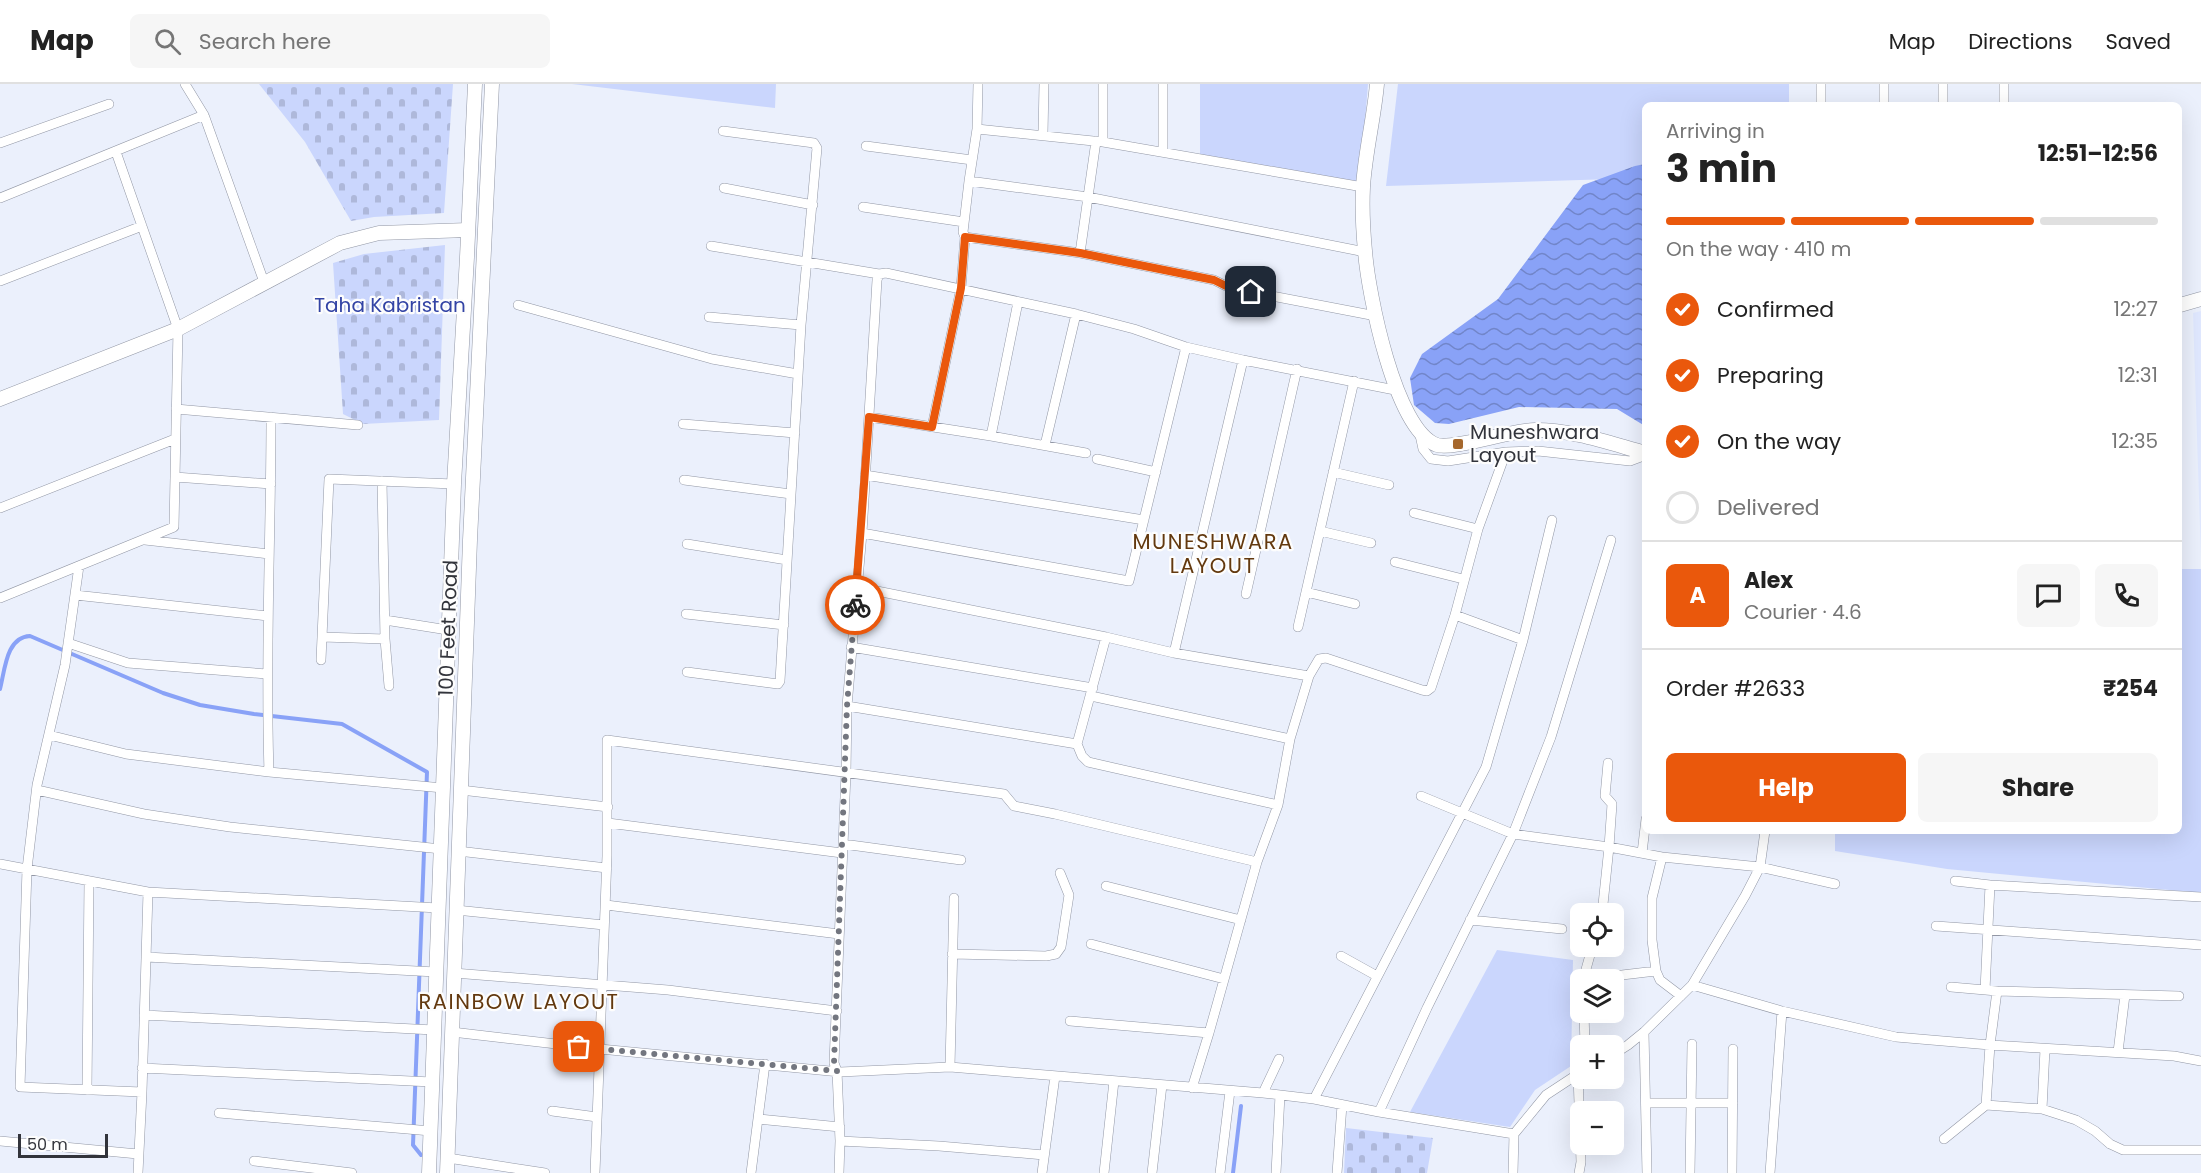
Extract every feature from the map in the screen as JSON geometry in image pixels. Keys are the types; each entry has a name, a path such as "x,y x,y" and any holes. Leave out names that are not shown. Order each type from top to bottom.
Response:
{"main road":[{"name":"100 Feet Road","path":"429,1173 454,484 475,84"},
{"name":"100 Feet Road","path":"447,1173 470,540 492,84"},
{"path":"1377,84 1363,187 1365,252 1376,316 1395,390 1420,435 1438,446 1513,432 1557,431 1590,437 1642,453"},
{"path":"0,399 178,329 325,249 355,238 379,233 468,230"},
{"path":"2182,304 2201,299"}],"street":[{"path":"185,84 204,115 264,282"},
{"path":"932,427 961,288 964,222 977,129 978,84"},
{"path":"1043,134 1044,84"},
{"path":"1080,253 1099,141 1103,84"},
{"path":"1162,152 1163,84"},
{"path":"1821,84 1821,102"},
{"path":"1884,84 1884,102"},
{"path":"1943,84 1943,102"},
{"path":"2004,84 2004,102"},
{"path":"0,143 109,104"},
{"path":"0,198 204,115"},
{"path":"977,129 1099,141 1363,187"},
{"path":"687,672 778,684 780,681 801,325 817,148 814,143 723,131"},
{"path":"866,146 972,160"},
{"path":"0,598 174,527 178,329 116,152"},
{"path":"969,181 1088,197 1365,252"},
{"path":"724,188 813,205"},
{"path":"863,207 964,222"},
{"path":"0,281 142,226"},
{"path":"965,237 1080,253 1214,280 1230,288 1376,316"},
{"path":"711,246 879,274 886,273 961,288 1134,329 1186,347 1395,390"},
{"path":"839,1173 840,1127 837,1071 834,1063 847,706 862,533 879,274"},
{"path":"991,436 1018,302"},
{"path":"518,305 712,360 798,374"},
{"path":"1045,446 1076,314"},
{"path":"709,317 801,325"},
{"path":"862,533 1129,581 1186,347"},
{"path":"1174,653 1243,360"},
{"path":"1246,594 1297,369"},
{"path":"1298,627 1354,381"},
{"path":"176,409 358,425"},
{"path":"269,772 267,674 271,417"},
{"path":"869,417 1086,453"},
{"path":"683,424 795,433"},
{"path":"1420,435 1423,449 1431,459 1448,461 1506,452 1538,451 1630,461 1642,456"},
{"path":"0,508 175,439"},
{"path":"1192,1088 1257,862 1278,805 1290,740 1309,676 1319,659 1322,658 1427,691 1431,688 1455,615 1478,529 1506,452"},
{"path":"1096,459 1156,472"},
{"path":"1333,472 1389,485"},
{"path":"865,475 1144,520"},
{"path":"175,477 271,484"},
{"path":"321,660 329,479 454,484"},
{"path":"684,480 791,494"},
{"path":"382,481 388,686"},
{"path":"1414,513 1478,529"},
{"path":"1314,1099 1486,767 1523,640 1552,520"},
{"path":"1320,531 1371,543"},
{"path":"142,540 269,554"},
{"path":"1379,1112 1513,834 1551,737 1611,540"},
{"path":"687,544 788,560"},
{"path":"1395,562 1463,579"},
{"path":"79,566 65,665 37,790 27,869 20,1087 142,1092"},
{"path":"857,587 1106,637 1174,653 1309,676"},
{"path":"1306,591 1354,604"},
{"path":"75,595 268,616"},
{"path":"686,614 784,625"},
{"path":"1455,615 1523,640"},
{"path":"385,620 448,630"},
{"path":"322,637 385,639"},
{"path":"1106,637 1077,744 1082,756 1088,762 1278,805"},
{"path":"68,643 128,663 267,674"},
{"path":"851,647 1092,692 1290,740"},
{"path":"847,706 1077,744"},
{"path":"49,735 126,754 269,772 443,788"},
{"path":"595,1173 606,905 607,740 1004,794 1014,806 1257,862"},
{"path":"1603,903 1610,847 1612,802 1605,796 1608,763"},
{"path":"37,790 144,814 230,827 441,849"},
{"path":"460,790 608,807"},
{"path":"1421,796 1513,834 1610,847 1662,857 1760,867 1834,884"},
{"path":"608,823 961,860"},
{"path":"1642,853 1644,834"},
{"path":"1624,1048 1644,1032 1692,985 1746,896 1760,867 1765,834"},
{"path":"459,851 607,868"},
{"path":"1662,857 1652,898 1652,940 1656,971 1660,980 1682,996"},
{"path":"0,864 148,892 438,908"},
{"path":"952,954 1046,956 1056,954 1061,947 1069,895 1060,873"},
{"path":"87,1090 89,881"},
{"path":"1955,881 2201,897"},
{"path":"1985,990 1990,885"},
{"path":"1106,886 1241,920"},
{"path":"138,1173 148,892"},
{"path":"950,1066 954,898"},
{"path":"606,905 839,934"},
{"path":"456,910 604,925"},
{"path":"1470,920 1562,929"},
{"path":"1936,926 2201,945"},
{"path":"1090,944 1224,980"},
{"path":"1341,956 1377,976"},
{"path":"146,957 436,972"},
{"path":"1624,975 1656,971"},
{"path":"454,973 668,990 837,1011"},
{"path":"1692,985 1782,1011 1896,1036 2045,1049 2174,1056 2201,1061"},
{"path":"1951,987 1997,991 2179,996"},
{"path":"1986,1105 1997,991"},
{"path":"2118,1053 2125,995"},
{"path":"1770,1173 1782,1011"},
{"path":"144,1015 434,1030"},
{"path":"1070,1021 1209,1033"},
{"path":"452,1032 600,1049 843,1072 950,1066 1280,1095 1514,1134"},
{"path":"1644,1032 1647,1173"},
{"path":"1690,1173 1692,1044"},
{"path":"1732,1173 1733,1049"},
{"path":"2042,1109 2045,1049"},
{"path":"1263,1094 1279,1059"},
{"path":"752,1173 765,1064"},
{"path":"142,1068 432,1082"},
{"path":"1042,1173 1055,1076"},
{"path":"1513,1173 1514,1134 1546,1095 1570,1079"},
{"path":"1104,1173 1114,1081"},
{"path":"1152,1173 1162,1085"},
{"path":"1579,1173 1581,1162 1580,1089"},
{"path":"1220,1173 1230,1091"},
{"path":"1276,1173 1280,1095"},
{"path":"1646,1103 1733,1103"},
{"path":"1338,1173 1342,1104"},
{"path":"1944,1139 1986,1105 2042,1109 2076,1120 2095,1131 2110,1144 2123,1150 2201,1150"},
{"path":"552,1111 597,1117"},
{"path":"219,1113 431,1131"},
{"path":"758,1119 840,1127"},
{"path":"0,1141 138,1154"},
{"path":"840,1141 1044,1155"},
{"path":"448,1158 545,1173"},
{"path":"254,1161 352,1173"}],"shaded area":[{"path":"2201,311 2201,558 2193,313"}],"green space":[{"path":"259,84 453,84 444,213 374,217 351,221 305,142"},
{"path":"572,84 776,84 775,108"},
{"path":"1200,84 1368,84 1360,183 1200,155"},
{"path":"1398,84 1789,84 1789,102 1642,102 1642,178 1386,186"},
{"name":"Taha Kabristan","path":"445,245 439,420 363,424 343,414 333,263 364,254"},
{"path":"2182,569 2201,569 2201,893 1947,869 1835,851 1835,834 2182,834"},
{"path":"1497,950 1573,960 1573,969 1570,969 1570,1023 1572,1023 1570,1067 1535,1090 1510,1127 1410,1112"},
{"path":"1346,1128 1433,1138 1427,1173 1344,1173"}],"water":[{"path":"1642,165 1642,424 1617,409 1519,407 1449,424 1435,423 1414,405 1410,378 1422,354 1498,299 1583,185"}],"waterway":[{"path":"0,689 11,648 22,638 30,636 163,693 200,705 342,724 427,772 413,1145 421,1155"},
{"path":"1233,1173 1241,1106"}],"way so far":[{"path":"579,1047 837,1071 834,1063 847,706 855,605"}],"place":[{"name":"Muneshwara Layout","path":"1458,444"}],"district":[{"name":"MUNESHWARA LAYOUT","path":"1213,553"},
{"name":"RAINBOW LAYOUT","path":"519,1001"}],"route":[{"path":"855,605 869,417 932,427 961,288 965,237 1080,253 1214,280 1230,288 1251,292"}]}
